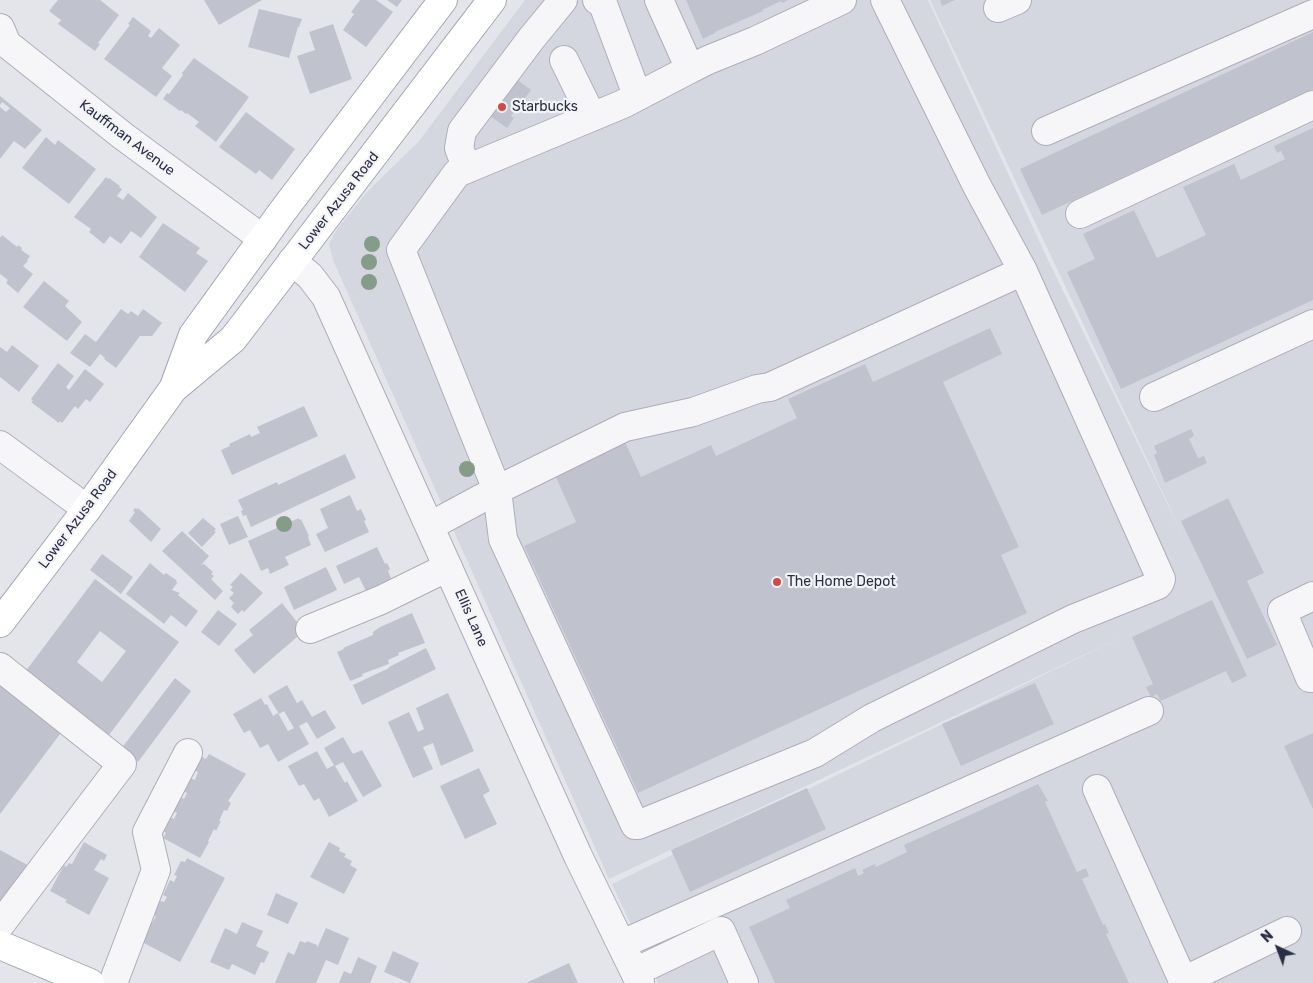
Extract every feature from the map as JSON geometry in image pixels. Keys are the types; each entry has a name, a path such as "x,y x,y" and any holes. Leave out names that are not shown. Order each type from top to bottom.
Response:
{"main road":[{"name":"Lower Azusa Road","path":"173,389 193,335 326,154 443,0"},
{"name":"Lower Azusa Road","path":"0,623 87,509 173,389 233,339 492,0"},
{"path":"224,292 292,261 326,154"},
{"path":"0,945 90,983"}],"street":[{"path":"467,169 459,148 462,131 563,0"},
{"path":"597,0 603,4 637,95"},
{"path":"659,0 690,69"},
{"path":"842,0 755,41 708,60 637,95 623,104 457,173 401,250 498,490 503,539 635,825 815,753 872,718 1073,618 1158,585 1161,580 1023,271 977,186 885,0"},
{"path":"1046,131 1313,14"},
{"name":"Kauffman Avenue","path":"0,28 7,44 123,136 263,239"},
{"path":"564,60 592,117"},
{"path":"1080,214 1313,105"},
{"name":"Ellis Lane","path":"292,261 310,276 326,296 578,856 638,978"},
{"path":"430,526 625,426 693,412 757,389 770,387 1023,271"},
{"path":"1154,397 1313,324"},
{"path":"0,445 87,509"},
{"path":"310,629 381,600 448,567"},
{"path":"1313,596 1282,611 1310,678 1313,678"},
{"path":"0,667 122,764 0,925"},
{"path":"622,944 1149,711"},
{"path":"113,983 156,870 147,832 188,753"},
{"path":"1097,789 1183,982 1287,931"},
{"path":"638,978 721,931 744,983"}],"shaded area":[{"path":"525,0 928,0 1048,260 1187,544 930,0 1313,0 1313,983 658,983 612,884 1126,635 609,879 333,260 329,244 337,229 367,192 419,141"}],"building":[{"path":"58,0 100,0 119,15 98,43 100,44 95,51 58,24 61,20 49,11"},
{"path":"204,0 262,0 219,25"},
{"path":"360,0 376,0 393,12 366,47 343,30 354,14 351,12"},
{"path":"387,0 402,0 397,7"},
{"path":"686,0 788,0 782,3 781,1 703,39"},
{"path":"940,0 955,0 942,6"},
{"path":"259,9 302,19 289,58 248,47"},
{"path":"133,17 151,31 148,36 151,38 159,28 180,45 162,68 172,76 156,97 104,59 130,25 128,24"},
{"path":"333,24 352,79 310,94 297,56 315,50 309,32"},
{"path":"1313,32 1313,89 1042,215 1020,169"},
{"path":"194,58 249,97 216,142 195,126 199,122 163,99 167,93 169,94"},
{"name":"Starbucks","path":"515,78 531,90 511,116 514,118 507,128 483,111"},
{"path":"0,96 42,130 25,149 14,141 0,159 0,107 6,112 10,108 2,102 0,105"},
{"path":"246,112 295,149 272,180 259,170 256,174 219,147"},
{"path":"1313,128 1313,300 1121,389 1067,272 1095,259 1083,234 1134,210 1157,258 1206,235 1183,187 1234,164 1241,180 1285,159 1281,151 1277,153 1274,146"},
{"path":"46,137 55,145 58,140 96,169 69,204 22,168"},
{"path":"106,177 122,189 117,196 123,200 128,193 157,217 141,238 131,231 121,244 110,236 104,244 89,232 91,229 74,217"},
{"path":"163,223 200,248 196,253 208,261 185,292 139,257"},
{"path":"2,235 17,247 18,245 22,248 21,250 30,256 23,266 33,274 18,293 6,283 8,280 0,274 0,238"},
{"path":"44,281 69,301 65,306 82,322 67,341 23,307"},
{"path":"121,309 128,314 131,311 138,316 143,309 162,323 152,336 140,336 116,368 100,354 90,367 70,353 85,334 96,342"},
{"name":"The Home Depot","path":"990,328 1002,354 943,382 1019,547 1001,555 1027,613 638,793 524,546 576,522 555,475 625,442 641,477 711,445 716,456 797,418 788,399 865,364 873,382"},
{"path":"12,345 39,366 19,392 0,377 0,347 7,352"},
{"path":"58,363 74,376 66,387 69,390 85,369 104,384 90,402 86,399 78,409 75,406 62,423 60,421 59,423 31,402 33,401 31,399"},
{"path":"304,406 318,436 232,475 221,450 250,434 251,437 260,433 257,427"},
{"path":"1191,429 1194,436 1189,439 1198,458 1204,456 1207,463 1165,483 1154,455 1157,453 1154,446"},
{"path":"345,454 356,478 251,527 246,515 243,516 241,511 243,510 238,500 277,482 278,485"},
{"path":"350,495 357,511 361,509 369,532 325,552 316,534 328,528 320,509"},
{"path":"1228,498 1264,573 1247,581 1277,645 1247,659 1181,521"},
{"path":"135,508 138,508 161,529 151,542 129,521 135,512 133,511"},
{"path":"238,516 248,537 229,545 220,524"},
{"path":"203,518 216,529 214,531 216,532 202,547 188,533"},
{"path":"299,518 309,536 311,545 285,557 289,565 270,574 268,568 261,571 248,541"},
{"path":"182,531 209,556 201,565 204,564 213,572 211,574 214,576 211,579 223,591 215,600 162,551"},
{"path":"377,547 385,564 387,563 390,569 388,571 393,583 368,595 359,577 344,584 336,566"},
{"path":"102,554 133,577 121,594 90,570"},
{"path":"150,563 164,575 166,573 176,580 177,583 172,590 180,593 178,595 198,611 186,627 171,615 164,624 126,594"},
{"path":"326,567 337,590 294,610 284,587"},
{"path":"241,573 263,593 244,612 242,610 238,614 231,607 234,603 229,598 234,593 230,590 233,587 230,585"},
{"path":"95,579 179,642 109,735 25,672","holes":["100,631 126,651 102,682 77,662"]},
{"path":"1212,600 1247,676 1232,683 1226,671 1161,701 1157,694 1151,697 1146,687 1153,684 1132,637"},
{"path":"282,603 304,631 254,674 234,650 253,635 249,630"},
{"path":"218,610 237,624 219,646 201,632"},
{"path":"412,613 425,643 398,653 399,655 388,660 389,664 362,674 363,676 350,681 337,652 373,635 373,632 380,627"},
{"path":"426,648 436,669 362,705 353,685"},
{"path":"175,678 191,691 138,762 121,749"},
{"path":"1035,683 1054,724 961,766 942,724"},
{"path":"2,684 63,730 0,814 0,687"},
{"path":"287,685 297,703 302,700 312,717 325,710 336,728 317,739 307,722 299,726 309,744 278,762 268,744 260,748 250,730 244,733 233,714 261,698 265,705 267,704 273,716 278,713 288,731 294,728 284,711 279,714 268,696"},
{"path":"448,693 474,751 441,766 433,743 423,747 433,769 413,778 388,722 409,712 418,732 424,729 416,708"},
{"path":"1313,733 1313,809 1284,746"},
{"path":"343,737 353,754 362,750 382,786 363,797 343,762 335,766 345,783 347,781 358,801 329,817 319,798 314,801 304,784 299,786 288,766 317,751 327,769 334,765 324,748"},
{"path":"209,754 246,774 228,801 231,803 227,811 224,810 216,831 214,829 200,858 163,838 166,833 163,831 170,817 174,819 177,813 173,811 180,797 184,799 187,793 183,791 190,778 195,780 198,772 194,770 202,757 206,759"},
{"path":"479,768 490,791 483,795 497,824 465,839 440,786"},
{"path":"1038,784 1048,801 1045,802 1077,872 1086,868 1089,876 1082,879 1103,925 1105,924 1109,933 1106,934 1129,983 775,983 749,927 790,908 786,900 855,868 858,876 864,873 862,870 875,864 876,867 907,852 904,845"},
{"path":"807,788 826,829 690,892 671,850"},
{"path":"84,842 107,855 104,861 101,859 94,870 109,878 89,915 65,902 67,900 50,891 64,865 66,867 69,863 72,864"},
{"path":"329,842 340,848 339,851 346,854 344,857 352,861 350,865 357,869 344,894 310,877"},
{"path":"0,850 33,868 0,903"},
{"path":"187,858 225,878 180,962 142,942 148,921 152,923 156,916 152,915 160,901 164,902 167,897 163,895 170,880 174,882 177,876 174,875 181,861 185,862"},
{"path":"276,893 298,903 288,924 267,915"},
{"path":"242,922 263,931 256,946 269,952 264,963 261,962 255,975 232,964 229,970 210,962 225,928 237,934"},
{"path":"326,928 349,938 338,965 326,960 316,983 275,983 288,952 294,955 300,941 306,943 307,941 317,945 317,948"},
{"path":"393,951 419,963 410,983 384,972"},
{"path":"358,957 377,966 370,983 339,983 344,971 351,974"},
{"path":"569,963 578,983 526,983"}],"place":[{"name":"Starbucks","path":"502,107"},
{"name":"The Home Depot","path":"777,582"}]}
